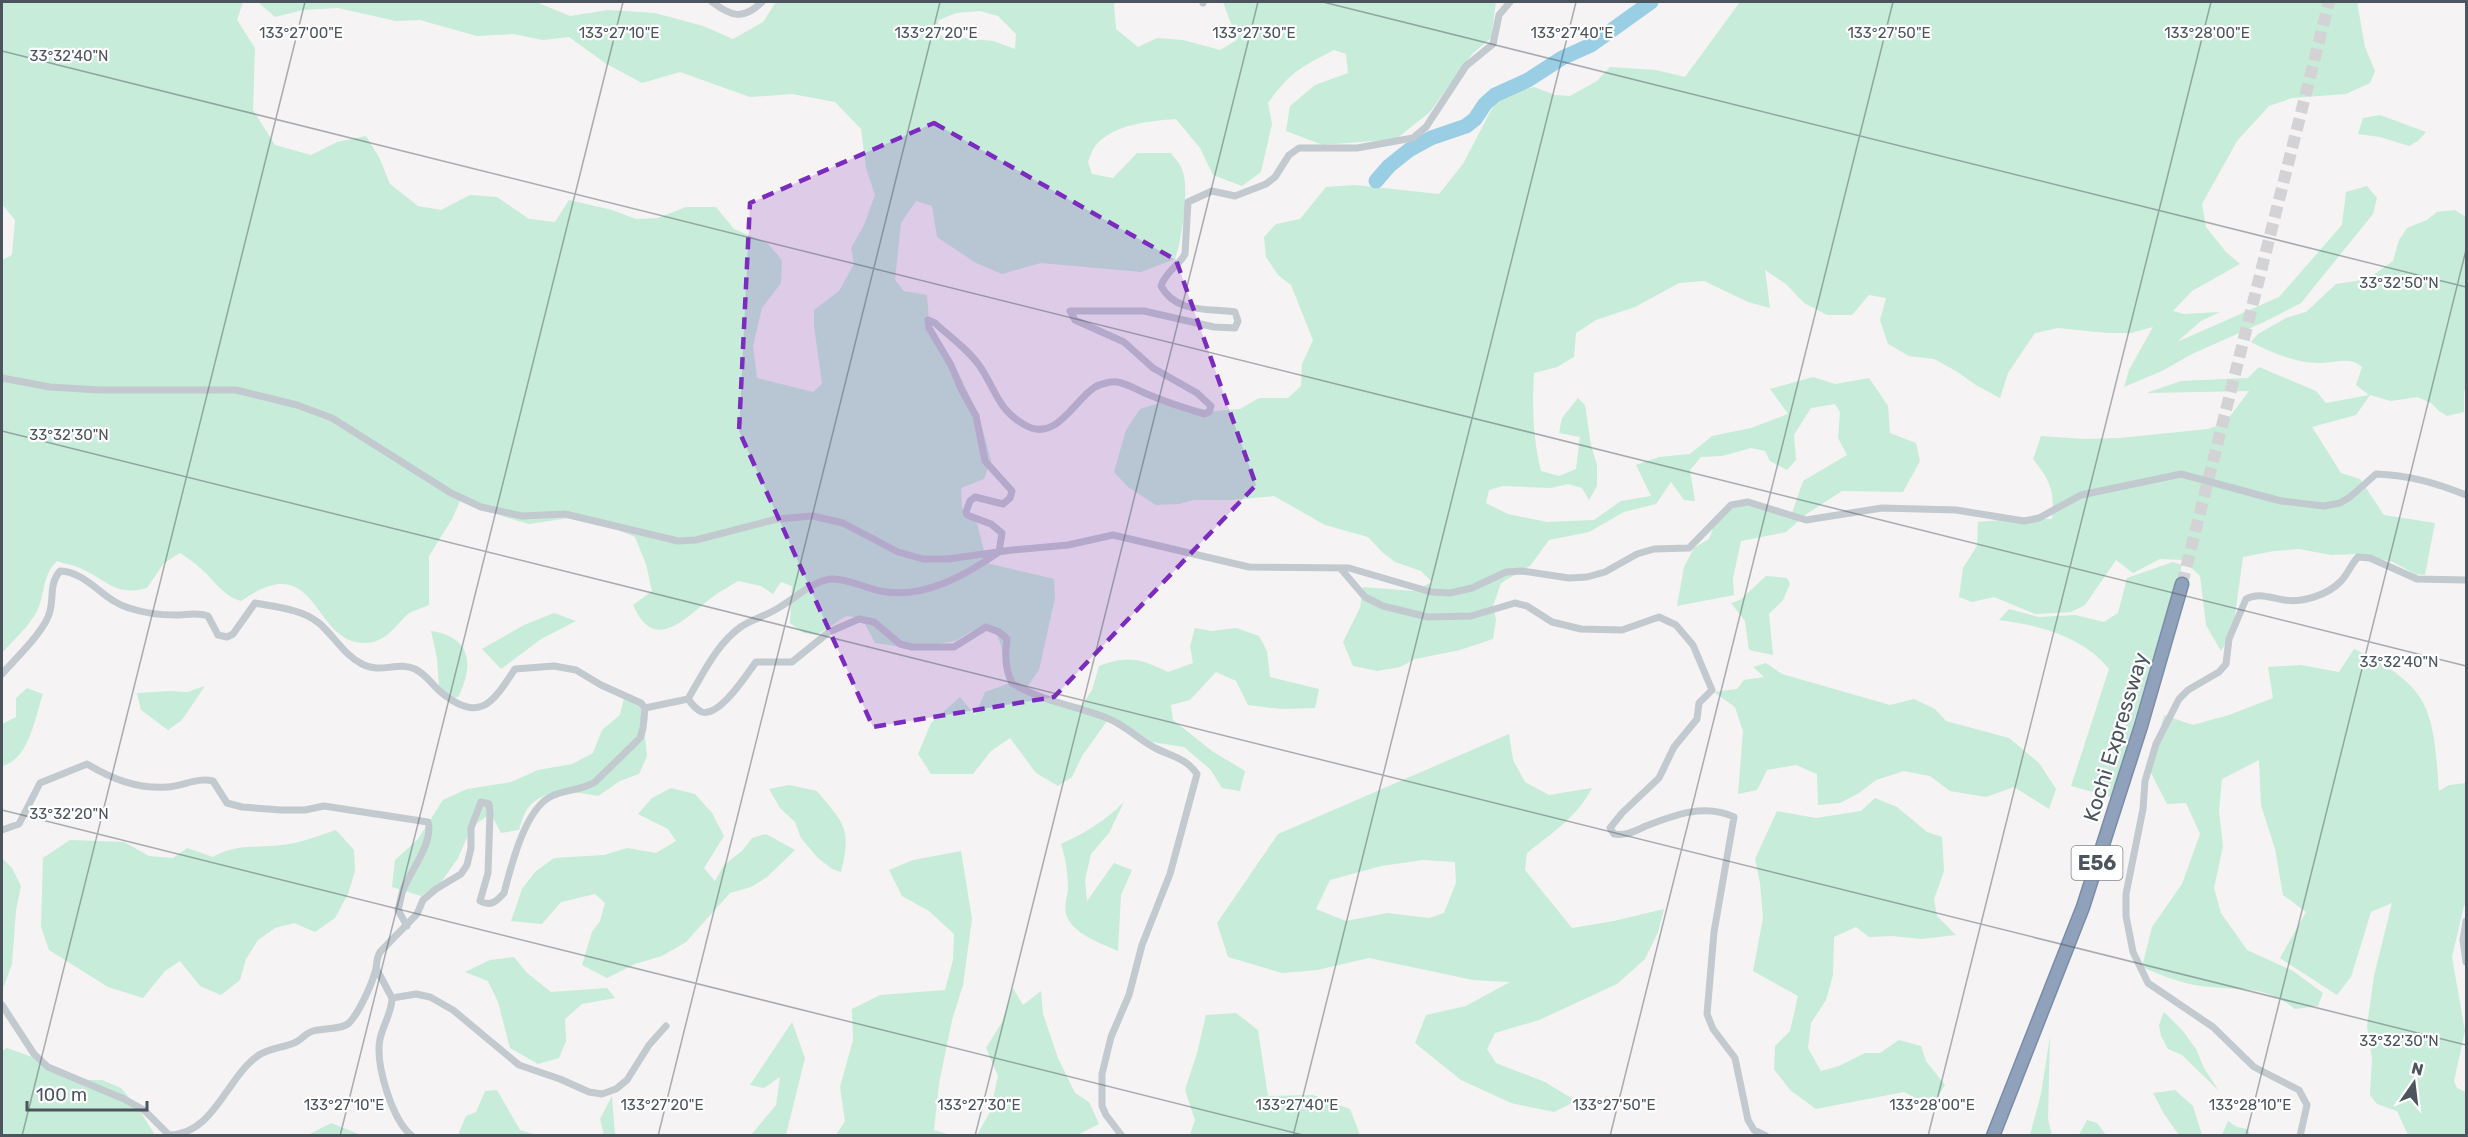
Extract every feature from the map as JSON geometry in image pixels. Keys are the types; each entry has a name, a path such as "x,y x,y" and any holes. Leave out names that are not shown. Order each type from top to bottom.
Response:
{"highway":[{"name":"Kochi Expressway","path":"1993,1136 2083,907 2141,726 2182,584"}],"street":[{"path":"712,2 725,11 742,15 752,11 762,2"},
{"path":"645,708 688,699 718,650 730,636 743,626 779,609 816,583 836,579 883,592 913,592 952,579 999,552 1002,533 991,524 967,515 966,512 970,501 975,497 1003,504 1010,498 1012,491 985,461 976,416 929,327 928,320 935,323 970,354 981,367 1002,407 1027,427 1042,431 1048,430 1074,410 1095,387 1114,382 1203,414 1209,411 1211,406 1197,393 1154,368 1124,342 1075,320 1070,311 1144,311 1214,327 1235,328 1238,321 1235,312 1190,309 1170,297 1161,286 1168,271 1181,261 1185,254 1188,202 1212,191 1235,196 1266,184 1275,177 1289,155 1299,148 1357,148 1413,138 1426,127 1466,66 1493,44 1499,15 1510,2"},
{"path":"2,378 50,387 100,390 236,390 297,405 332,418 451,493 481,507 522,516 565,514 678,542 696,540 777,519 813,516 843,523 898,552 923,559 948,559 1068,545 1113,535 1249,567 1349,568 1431,592 1450,593 1472,588 1506,572 1522,571 1569,578 1587,577 1605,572 1637,554 1654,549 1689,548 1731,505 1738,502 1770,507 1806,520 1882,508 1956,510 2024,521 2039,518 2081,495 2181,474 2301,505 2324,506 2340,503 2376,474 2401,474 2430,481 2466,495"},
{"path":"2300,1136 2307,1105 2299,1090 2254,1067 2213,1027 2148,983 2133,952 2126,916 2126,894 2143,809 2145,781 2156,744 2179,699 2188,690 2219,672 2226,664 2229,639 2246,599 2254,595 2286,600 2307,599 2342,581 2358,557 2370,558 2417,579 2466,580"},
{"path":"1341,569 1365,597 1383,606 1428,617 1471,616 1515,603 1527,606 1552,622 1581,629 1622,630 1659,617 1676,624 1693,645 1712,690 1699,703 1697,719 1674,747 1659,778 1622,813 1610,828 1614,834 1624,836 1670,816 1695,811 1727,813 1734,817 1714,932 1707,1014 1713,1029 1735,1058 1748,1120 1754,1130 1766,1136"},
{"path":"2,674 45,622 50,612 54,578 60,571 84,579 126,608 155,615 200,613 208,616 218,635 227,637 233,634 255,603 304,614 318,622 351,657 364,666 381,670 404,666 416,669 441,693 466,707 478,708 490,703 515,669 554,666 576,670 601,685 641,703 645,708 640,738 595,782 586,788 558,793 547,798 533,812 504,893 494,903 485,904 480,901 490,857 490,813 489,804 481,802 471,828 471,848 467,865 461,874 423,900 417,914 407,926 389,940 380,952 376,959 376,968 356,1014 346,1025 311,1032 293,1043 258,1055 246,1066 209,1115 196,1127 169,1136 144,1110 124,1099 48,1067 34,1054 2,1005"},
{"path":"688,699 699,711 712,710 730,697 756,662 792,662 829,632 859,619 874,622 900,644 912,647 954,647 986,627 999,632 1007,639 1005,654 1007,673 1012,683 1047,700 1109,719 1149,745 1191,764 1197,774 1190,803 1164,891 1143,945 1129,995 1111,1037 1102,1074 1102,1106 1122,1136"},
{"path":"2,830 19,824 40,783 87,764 117,780 141,787 169,787 202,778 213,781 227,803 242,807 305,810 324,806 428,822 430,828 426,843 403,891 398,910 407,926"},
{"path":"2466,921 2463,940 2466,962"},
{"path":"376,968 392,998 380,1040 379,1054 390,1103 400,1124 412,1136"},
{"path":"392,998 416,994 430,997 453,1010 519,1065 589,1092 602,1094 616,1089 627,1080 649,1045 666,1026"}],"highlighted area":[{"path":"934,123 1176,260 1256,485 1054,697 873,727 739,431 750,203"}],"green space":[{"path":"2,2 243,2 237,20 255,48 253,110 275,145 311,155 337,142 366,136 379,157 390,184 418,206 441,210 470,195 497,197 529,219 555,222 569,200 612,210 636,219 658,218 686,207 716,207 734,229 767,243 782,260 781,283 762,308 753,346 757,378 813,392 822,384 814,310 839,291 854,264 851,248 864,225 875,195 866,168 861,129 835,102 792,94 750,97 680,72 642,83 605,63 569,37 543,40 513,34 477,36 420,20 396,21 338,8 303,10 275,17 258,2 536,2 570,16 608,10 655,13 703,26 733,39 763,22 776,2 1116,2 1114,4 1116,29 1138,47 1157,38 1183,40 1220,50 1237,40 1223,2 1496,2 1491,38 1472,54 1430,112 1396,139 1323,145 1286,131 1290,106 1315,85 1348,73 1346,54 1334,50 1297,71 1268,103 1272,124 1261,172 1242,186 1213,175 1200,148 1176,119 1133,125 1112,132 1104,138 1092,151 1088,162 1092,174 1113,178 1137,153 1171,153 1182,169 1185,201 1175,259 1141,272 1041,263 1002,274 976,263 937,237 932,206 916,201 901,223 895,280 904,291 927,295 929,320 937,346 958,372 974,405 991,460 984,479 961,488 962,508 977,523 987,563 1054,579 1055,598 1039,670 1027,687 1046,698 1082,705 1092,690 1099,666 1118,660 1134,660 1168,672 1193,663 1190,646 1195,628 1212,631 1236,628 1259,636 1267,651 1270,677 1319,689 1315,708 1281,709 1248,705 1236,681 1216,672 1190,700 1171,705 1173,720 1212,751 1245,771 1240,791 1222,788 1210,769 1184,747 1152,742 1129,727 1107,721 1082,756 1072,777 1058,786 1036,773 1010,738 991,751 973,774 931,774 918,754 931,723 960,697 975,715 985,692 1010,683 998,638 989,627 972,631 955,641 921,647 875,643 862,618 846,616 817,635 804,633 790,623 792,586 781,582 773,594 761,586 738,581 713,596 679,623 659,630 650,627 641,619 633,605 652,591 646,564 635,537 611,527 569,518 529,524 461,499 452,519 429,556 429,605 408,614 390,632 374,642 349,640 335,630 301,590 286,584 267,587 241,601 234,598 180,553 164,563 147,588 136,590 119,589 89,572 57,561 47,577 38,609 26,627 2,653 2,260 12,255 15,220 2,204","holes":["980,11 998,16 1016,34 1015,49 993,41 935,35 939,20 956,13"]},
{"path":"1740,2 2357,2 2365,47 2375,71 2370,83 2346,94 2292,98 2269,106 2237,141 2202,204 2206,227 2226,252 2240,264 2192,291 2173,311 2184,314 2220,312 2201,321 2177,342 2279,297 2342,225 2346,192 2367,186 2377,198 2373,214 2301,303 2192,354 2162,371 2124,387 2129,370 2153,327 2131,333 2058,328 2035,333 2008,373 2000,398 1934,359 1909,356 1888,344 1880,320 1886,298 1869,295 1852,315 1827,315 1804,303 1786,284 1765,270 1770,308 1748,302 1704,281 1679,283 1635,307 1596,320 1576,333 1574,357 1557,367 1534,373 1533,385 1535,435 1541,471 1559,476 1576,469 1580,437 1559,433 1562,418 1578,398 1585,405 1591,445 1597,465 1597,486 1589,500 1582,488 1568,484 1551,488 1503,486 1489,490 1486,503 1508,514 1547,522 1594,520 1621,501 1651,496 1636,465 1659,457 1690,454 1712,436 1751,428 1788,414 1770,389 1813,377 1835,384 1869,378 1888,406 1890,433 1916,443 1920,461 1903,492 1842,491 1808,513 1786,532 1741,541 1733,578 1734,595 1677,606 1684,567 1694,548 1709,539 1719,512 1750,504 1791,516 1803,481 1847,455 1838,438 1840,412 1835,404 1811,408 1794,435 1796,460 1787,470 1770,461 1765,451 1751,448 1722,456 1701,457 1690,470 1695,501 1684,500 1671,482 1656,504 1624,512 1589,532 1549,540 1530,566 1501,583 1493,606 1496,620 1493,639 1460,650 1415,659 1400,667 1377,671 1353,666 1343,642 1360,608 1363,587 1414,591 1432,582 1421,571 1395,562 1368,537 1325,525 1274,496 1232,500 1194,500 1179,504 1156,505 1128,487 1114,472 1126,430 1140,409 1163,402 1215,411 1240,409 1259,398 1288,398 1301,386 1302,364 1313,340 1291,285 1278,275 1266,257 1264,237 1276,224 1300,219 1326,187 1355,185 1439,194 1463,164 1502,94 1534,87 1555,95 1570,96 1597,81 1610,67 1656,70 1685,77"},
{"path":"2380,115 2426,132 2418,141 2409,146 2380,137 2358,134 2363,118"},
{"path":"2455,210 2466,217 2464,412 2447,416 2431,403 2417,397 2391,401 2370,395 2356,415 2312,427 2341,473 2360,479 2384,515 2435,523 2425,575 2415,574 2393,562 2359,554 2331,555 2299,549 2243,557 2233,630 2221,651 2206,625 2200,576 2183,560 2160,559 2133,573 2116,560 2085,605 2071,612 2035,614 1994,597 1972,602 1959,597 1963,568 1977,546 1978,522 2024,518 2052,519 2053,501 2050,486 2044,473 2033,459 2041,436 2084,439 2119,438 2208,429 2225,423 2249,391 2146,393 2181,381 2248,378 2259,367 2316,391 2326,403 2369,395 2356,385 2362,367 2353,362 2303,362 2276,354 2251,342 2258,334 2286,318 2306,312 2336,284 2368,279 2393,261 2399,240 2407,228 2427,220 2437,212"},
{"path":"2173,562 2182,565 2111,797 2071,786 2109,669 2086,649 2059,634 2029,625 1999,620 2009,609 2039,617 2075,615 2104,622 2118,613 2127,578"},
{"path":"1766,576 1787,578 1790,584 1783,600 1769,614 1773,655 1749,650 1745,621 1731,603 1740,600"},
{"path":"554,613 576,621 541,639 501,669 482,649 524,625"},
{"path":"431,631 454,639 466,653 467,673 464,684 459,696 449,700 439,686 437,658"},
{"path":"2354,649 2399,676 2414,689 2424,704 2434,740 2439,791 2449,785 2466,783 2466,904 2452,957 2465,1031 2454,1081 2457,1088 2466,1092 2466,1135 2408,1135 2397,1111 2377,1104 2370,1095 2372,1058 2367,1026 2374,976 2392,903 2371,912 2351,977 2337,995 2280,958 2306,912 2283,895 2275,849 2261,805 2259,760 2222,779 2219,811 2223,846 2214,888 2221,913 2247,950 2293,971 2323,993 2318,1006 2295,1009 2284,1001 2262,992 2193,985 2142,967 2152,927 2182,884 2200,834 2186,803 2167,804 2150,771 2164,715 2193,725 2229,715 2273,698 2268,667 2301,665 2339,672"},
{"path":"1766,663 1782,674 1890,705 1914,699 1935,709 1946,721 2009,738 2039,763 2056,789 2049,809 2014,787 1986,797 1950,791 1930,776 1904,771 1876,780 1859,793 1840,803 1818,805 1817,774 1796,765 1767,770 1757,790 1738,794 1743,731 1735,707 1714,692 1737,689 1744,680 1764,677 1753,667"},
{"path":"205,686 182,720 168,730 141,710 137,693 187,692"},
{"path":"27,688 43,694 34,725 19,755 2,766 2,724 16,717 16,698"},
{"path":"624,698 640,704 648,717 645,736 647,756 639,774 620,781 598,796 561,792 543,796 528,808 519,830 501,833 491,814 472,826 458,858 442,881 421,896 392,887 395,860 418,839 443,800 467,789 511,782 538,770 572,764 593,753 602,730 620,715"},
{"path":"1509,734 1513,760 1525,782 1549,795 1592,788 1571,816 1527,853 1525,870 1572,928 1664,909 1658,932 1645,959 1617,984 1539,1020 1495,1033 1487,1049 1496,1063 1545,1082 1576,1101 1554,1112 1511,1103 1461,1080 1415,1043 1426,1015 1466,1006 1510,982 1473,980 1369,958 1317,970 1282,973 1228,957 1217,923 1278,834","holes":["1423,860 1455,862 1456,883 1444,913 1429,918 1387,913 1346,921 1316,909 1330,880 1381,866"]},
{"path":"789,785 817,791 834,811 845,836 846,845 841,872 832,869 817,857 801,838 795,822 780,808 769,789"},
{"path":"671,788 695,794 712,813 724,836 704,868 715,881 724,865 742,851 752,838 766,834 795,850 767,877 751,887 730,893 686,942 662,956 635,964 607,978 582,965 592,932 600,921 605,903 595,894 561,902 542,924 511,921 522,889 535,872 554,858 604,855 627,848 656,853 676,841 668,829 638,814 652,798"},
{"path":"1875,798 1897,807 1927,832 1942,837 1944,871 1934,899 1937,916 1956,935 1921,939 1892,936 1869,937 1856,927 1834,937 1833,975 1826,1000 1811,1023 1808,1048 1821,1071 1839,1066 1865,1053 1880,1053 1899,1040 1921,1046 1926,1061 1945,1085 1932,1106 1904,1092 1816,1109 1790,1090 1774,1069 1775,1046 1790,1031 1798,996 1753,971 1763,918 1755,859 1777,811 1816,818 1861,811"},
{"path":"1124,802 1109,833 1091,854 1085,880 1087,901 1114,863 1132,870 1121,895 1118,951 1088,937 1069,921 1065,908 1068,890 1067,873 1061,844 1094,826"},
{"path":"336,830 354,850 355,871 348,894 335,918 315,932 294,923 275,928 258,940 246,959 240,980 221,995 200,986 180,961 165,971 143,998 108,987 49,950 41,927 43,858 70,840 124,842 149,856 173,858 187,848 213,857 238,848 296,843"},
{"path":"961,851 972,919 963,985 952,1020 939,1084 934,1130 951,1135 836,1135 845,1121 840,1087 853,1040 852,1009 880,995 945,990 953,960 954,934 929,911 902,896 889,870 913,860"},
{"path":"2,858 12,868 21,886 16,910 12,964 2,987"},
{"path":"514,957 527,973 551,992 607,988 615,998 582,1004 565,1019 566,1041 559,1058 538,1064 510,1048 498,1002 488,981 465,972 490,960"},
{"path":"1013,988 1023,1005 1041,991 1043,1014 1058,1058 1075,1093 1089,1102 1099,1124 1077,1135 977,1135 990,1112 998,1076 986,1048 1002,1022"},
{"path":"2164,1012 2183,1031 2196,1049 2204,1068 2219,1091 2182,1055 2168,1049 2161,1036 2159,1025"},
{"path":"1236,1013 1258,1030 1268,1096 1313,1095 1350,1109 1360,1135 1190,1135 1195,1120 1185,1090 1206,1015"},
{"path":"792,1022 805,1058 786,1135 751,1135 776,1105 780,1077 764,1088 750,1085"},
{"path":"2050,1036 2048,1119 2052,1135 2030,1135 2041,1094"},
{"path":"7,1048 32,1057 56,1073 75,1080 102,1080 121,1088 140,1111 155,1135 2,1135 2,1051"},
{"path":"497,1090 520,1130 536,1135 458,1135 466,1116 476,1112 485,1091"},
{"path":"2175,1090 2193,1106 2202,1135 2179,1135 2153,1093"},
{"path":"612,1096 615,1135 604,1135 600,1119"},
{"path":"2087,1120 2097,1123 2106,1135 2079,1135"},
{"path":"2228,1121 2237,1127 2247,1129 2251,1135 2222,1135"},
{"path":"331,1123 361,1135 308,1135"}],"waterway":[{"path":"1376,181 1389,166 1409,150 1431,138 1466,126 1495,95 1528,80 1562,58 1591,45 1651,2"}],"tunnel":[{"path":"2182,584 2329,2"}]}
